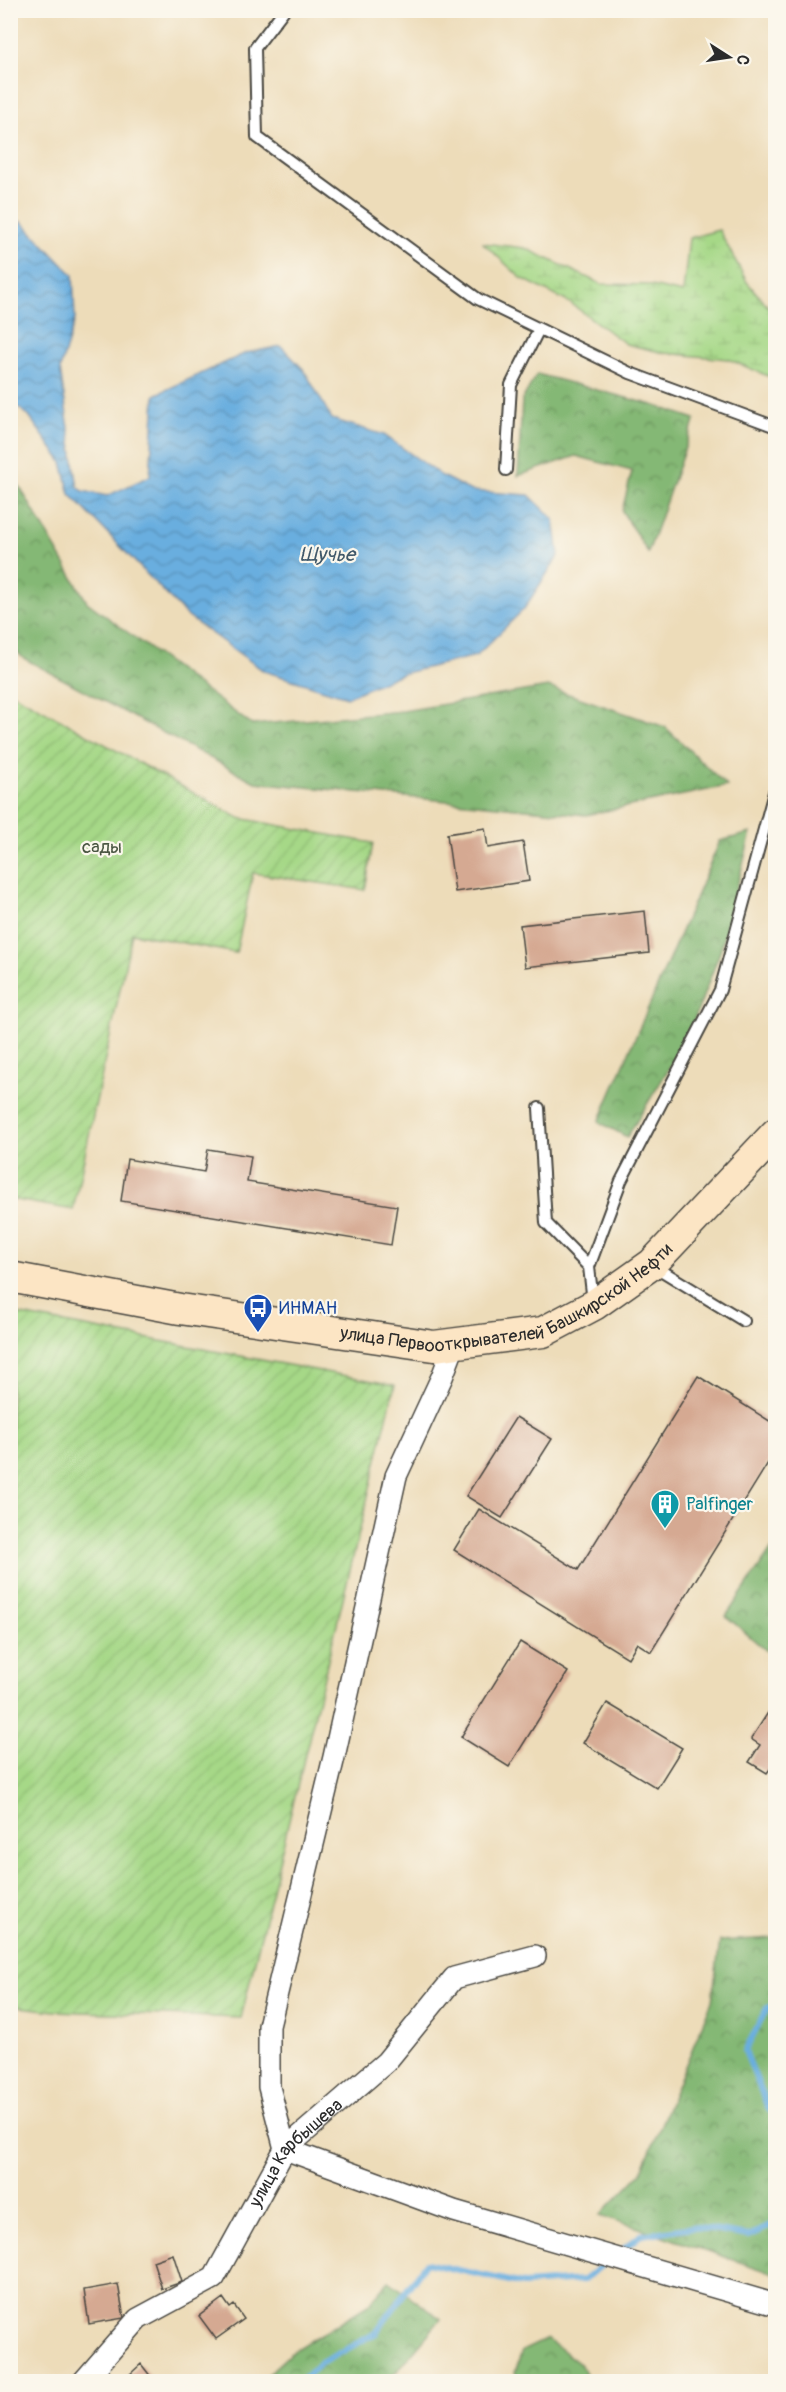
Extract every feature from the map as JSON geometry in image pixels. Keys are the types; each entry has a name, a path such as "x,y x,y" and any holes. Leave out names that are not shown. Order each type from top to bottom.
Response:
{"street":[{"name":"улица Первооткрывателей Башкирской Нефти","path":"10,1277 180,1309 434,1346 543,1332 594,1305 652,1264 776,1133"},
{"path":"455,1343 442,1377 396,1476 334,1757 269,2026 269,2087 285,2149 454,2211 776,2305"},
{"name":"улица Карбышева","path":"83,2382 138,2319 214,2278 285,2149 386,2062 454,1978 535,1956"}],"lane":[{"path":"284,10 255,48 257,137 478,299 630,373 776,428"},
{"path":"506,470 511,385 539,329"},
{"path":"594,1305 589,1267 621,1181 720,990 776,785"},
{"path":"539,1108 546,1223 589,1267"},
{"path":"652,1264 744,1321"}],"green space":[{"path":"719,230 747,282 775,315 775,379 728,359 664,353 626,344 570,303 521,278 483,243 525,248 601,284 647,285 683,293 689,238"},
{"path":"537,374 653,405 695,419 648,553 622,511 632,471 576,456 518,476 522,400"},
{"path":"11,472 87,602 252,725 403,711 548,687 665,727 727,786 586,815 255,782 23,658 11,646"},
{"name":"сады","path":"10,692 239,818 373,843 365,890 253,873 236,953 132,933 73,1210 11,1199"},
{"path":"751,833 720,952 687,1039 627,1137 599,1122 720,841"},
{"path":"11,1313 395,1385 241,2018 55,2011 11,2006"},
{"path":"775,1544 776,1658 726,1616"},
{"path":"776,1938 775,2274 600,2215 641,2173 712,2001 720,1941"},
{"path":"389,2281 441,2319 397,2371 385,2381 260,2381 292,2352 368,2305"},
{"path":"547,2339 580,2364 589,2381 519,2381 515,2372 522,2351"}],"water":[{"name":"Щучье","path":"11,219 22,222 73,275 75,319 60,369 78,487 83,491 107,496 150,476 155,395 246,353 281,346 304,370 332,419 384,435 442,476 471,491 529,495 554,519 559,555 524,609 476,656 401,674 347,697 264,671 187,616 70,494 62,462 28,415 11,402"}],"building":[{"path":"485,828 488,848 523,842 529,881 455,892 447,834"},
{"path":"645,911 649,953 525,967 520,925"},
{"path":"208,1149 251,1156 247,1182 397,1206 391,1245 121,1201 127,1159 204,1172"},
{"name":"Palfinger","path":"698,1376 776,1425 776,1450 651,1652 637,1643 628,1658 454,1550 479,1509 578,1570"},
{"path":"516,1417 552,1439 502,1518 466,1496"},
{"path":"520,1642 568,1672 509,1767 461,1737"},
{"path":"607,1703 682,1748 657,1788 583,1743"},
{"path":"769,1711 776,1715 776,1761 767,1773 749,1762 760,1745 751,1739"},
{"path":"173,2254 182,2282 162,2289 153,2261"},
{"path":"118,2284 124,2318 89,2324 84,2290"},
{"path":"223,2298 230,2308 234,2305 244,2319 216,2339 199,2316"},
{"path":"141,2364 155,2382 134,2382 129,2375"}],"waterway":[{"path":"776,2005 767,2008 745,2051 768,2108 776,2117"},
{"path":"618,2253 641,2235 693,2227 749,2236 776,2222"},
{"path":"299,2382 321,2363 376,2333 426,2263 523,2284 584,2280 607,2261"}],"place":[{"name":"ИНМАН","path":"258,1334"},
{"name":"Palfinger","path":"665,1530"}]}
